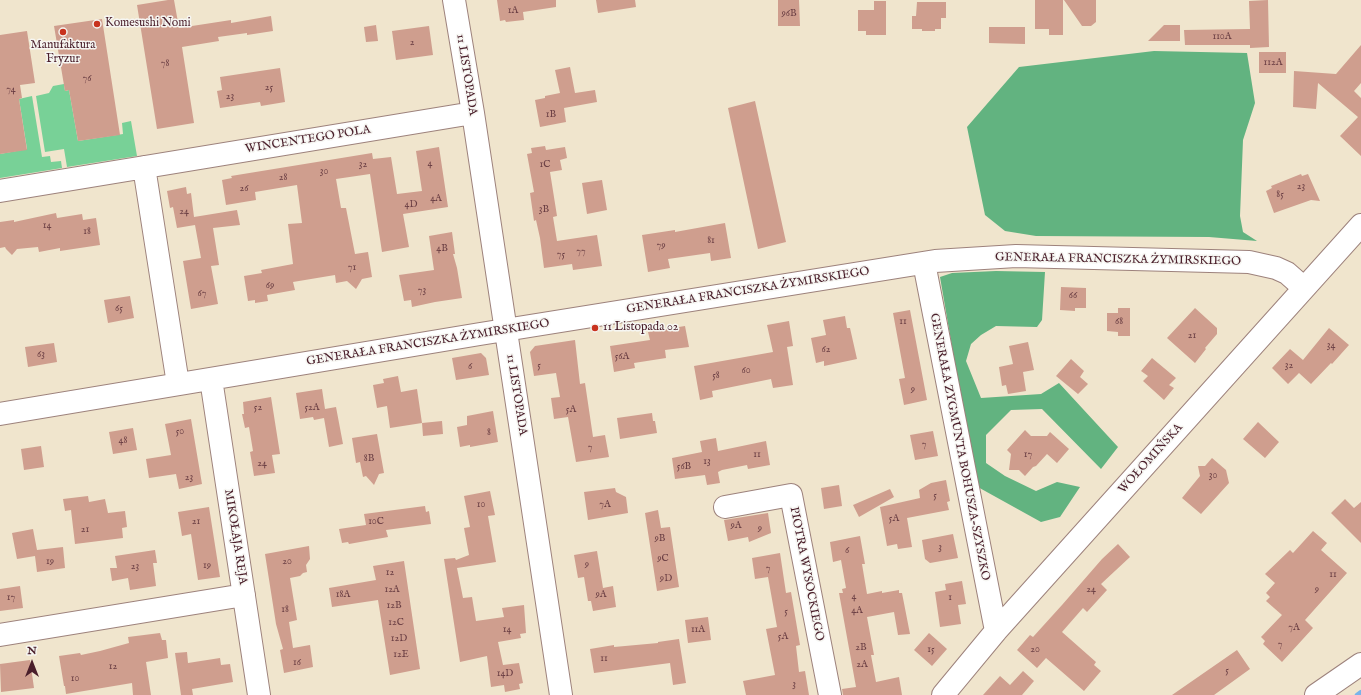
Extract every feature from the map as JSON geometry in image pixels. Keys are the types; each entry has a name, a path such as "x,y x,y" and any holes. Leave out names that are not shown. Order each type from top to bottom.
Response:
{"street":[{"name":"11 LISTOPADA","path":"454,0 473,113 561,695"},
{"name":"WINCENTEGO POLA","path":"0,191 473,113"},
{"path":"144,167 178,384"},
{"name":"WOŁOMIŃSKA","path":"943,695 996,631 1361,225"},
{"name":"GENERAŁA FRANCISZKA ŻYMIRSKIEGO","path":"0,414 380,350 924,263 1016,256 1249,262 1276,268 1287,273 1304,288"},
{"name":"GENERAŁA ZYGMUNTA BOHUSZA-SZYSZKO","path":"924,263 996,631"},
{"name":"MIKOŁAJA REJA","path":"211,379 259,695"},
{"name":"PIOTRA WYSOCKIEGO","path":"725,507 790,495 830,695"},
{"path":"0,635 244,595"},
{"path":"1316,695 1361,664"}],"green space":[{"path":"1154,51 1247,53 1255,103 1243,140 1240,216 1243,232 1257,241 1209,237 1036,236 1005,231 985,215 967,127 1019,67"},
{"path":"64,84 65,91 69,90 78,141 123,134 122,123 131,121 137,156 67,167 64,149 45,152 36,96 49,93 53,86"},
{"path":"32,96 42,157 50,156 51,162 61,161 62,168 0,178 0,154 27,149 19,99"},
{"path":"996,271 1045,272 1042,320 1037,327 996,326 981,335 971,344 966,361 981,398 1041,394 1059,383 1118,447 1101,469 1042,409 1011,410 986,435 986,463 1005,476 1036,491 1057,482 1080,487 1060,517 1041,522 976,486 940,277 952,273"}],"building":[{"path":"174,0 179,28 231,20 231,23 271,16 273,31 218,37 219,41 182,47 194,123 157,129 137,5"},
{"path":"497,0 556,0 556,7 523,12 524,20 506,22 505,20 500,21"},
{"path":"596,0 635,0 636,7 598,13"},
{"path":"778,0 799,0 800,26 778,26"},
{"path":"1035,0 1063,0 1063,35 1049,35 1049,29 1035,29"},
{"path":"1064,0 1096,0 1096,22 1091,26 1082,26"},
{"path":"1268,0 1269,47 1250,48 1250,45 1185,45 1184,30 1250,29 1249,1"},
{"path":"874,1 886,1 886,35 866,35 866,31 858,31 858,10 874,10"},
{"path":"917,2 946,2 946,18 941,18 941,29 935,29 935,31 922,31 922,29 912,29 912,16 916,16"},
{"path":"102,19 120,135 78,141 69,90 65,91 54,26"},
{"path":"376,25 378,41 366,42 364,27"},
{"path":"1164,25 1180,25 1180,41 1148,41"},
{"path":"429,26 433,55 396,60 392,31"},
{"path":"989,27 1025,27 1025,44 989,43"},
{"path":"27,31 35,83 20,85 22,98 19,99 27,150 0,154 0,35"},
{"path":"1361,45 1361,83 1354,91 1361,98 1361,156 1340,136 1358,117 1318,83 1316,109 1293,107 1294,71 1336,74"},
{"path":"1259,52 1286,52 1286,73 1259,73"},
{"path":"570,67 575,93 595,90 597,102 564,108 566,122 540,127 535,100 560,93 555,70"},
{"path":"280,68 285,102 261,106 260,102 220,108 217,91 222,90 220,77"},
{"path":"755,101 786,242 758,249 728,108"},
{"path":"545,146 546,150 565,147 567,158 560,160 562,170 550,172 557,216 553,217 557,241 597,235 602,266 573,270 572,264 544,268 540,238 536,220 534,221 530,193 534,192 527,154 532,153 531,148"},
{"path":"439,147 448,207 403,214 409,247 382,252 370,174 336,179 341,208 346,208 355,254 368,252 372,277 362,279 356,289 347,281 336,283 335,275 293,282 295,290 267,295 268,301 255,303 255,300 248,301 244,276 262,273 261,270 293,264 288,224 302,223 297,185 255,192 256,200 226,205 222,180 232,178 231,176 372,153 373,159 391,157 397,194 422,191 416,151"},
{"path":"1301,174 1302,176 1308,174 1320,201 1311,200 1274,213 1266,191 1272,188 1271,186"},
{"path":"602,180 607,210 587,214 582,183"},
{"path":"186,187 187,194 191,193 194,217 237,210 240,225 213,228 219,265 211,266 218,304 191,309 183,261 201,258 195,225 177,228 173,207 170,208 167,191"},
{"path":"56,213 57,218 82,214 83,220 96,218 100,245 60,251 60,248 39,252 38,247 17,249 12,255 5,247 0,248 0,222 14,220 14,222"},
{"path":"725,223 731,258 711,261 710,253 668,259 670,268 648,272 642,235 675,230 675,232"},
{"path":"452,232 455,254 453,254 462,298 412,307 411,300 404,301 399,275 434,270 429,236"},
{"path":"1061,287 1086,288 1086,308 1075,308 1075,311 1060,310"},
{"path":"130,296 134,318 108,323 104,300"},
{"path":"1118,308 1130,308 1130,336 1118,336 1118,332 1107,331 1107,313 1118,313"},
{"path":"1195,308 1217,328 1217,334 1195,363 1167,338"},
{"path":"910,310 927,400 904,405 899,379 905,378 893,313"},
{"path":"845,316 847,328 850,328 857,359 824,366 824,361 816,363 811,338 826,335 823,320"},
{"path":"789,321 793,346 787,347 793,385 773,388 771,379 712,391 713,397 700,400 694,366 773,352 767,325"},
{"path":"685,326 689,347 665,350 666,358 634,363 635,368 614,372 610,346 650,340 648,332"},
{"path":"1329,328 1349,345 1311,384 1299,373 1288,384 1272,368 1290,349 1303,360"},
{"path":"575,340 580,384 585,383 593,437 605,435 609,457 576,462 568,417 554,419 551,398 560,397 556,373 534,376 530,352 535,346"},
{"path":"1028,342 1034,370 1023,372 1026,391 1008,394 1006,385 1002,386 999,367 1013,364 1009,346"},
{"path":"54,343 57,362 28,367 25,347"},
{"path":"481,353 486,358 489,375 456,380 452,358"},
{"path":"1152,358 1176,378 1169,385 1174,388 1164,400 1143,381 1148,376 1141,371"},
{"path":"1071,359 1084,371 1080,377 1088,384 1078,394 1056,376"},
{"path":"398,376 401,392 417,389 422,423 390,428 387,406 377,408 373,385 384,383 383,379"},
{"path":"322,389 325,409 336,407 343,444 329,447 324,418 314,420 313,417 300,419 296,393"},
{"path":"271,397 280,454 272,455 275,473 254,476 250,452 253,451 249,427 245,428 242,414 244,414 243,402"},
{"path":"493,411 498,442 470,447 470,445 460,447 457,427 467,425 467,416"},
{"path":"652,413 657,433 620,439 617,418"},
{"path":"191,419 202,484 179,489 176,474 149,478 146,459 171,455 165,424"},
{"path":"442,421 443,434 423,436 422,423"},
{"path":"1258,422 1279,442 1265,458 1243,439"},
{"path":"133,428 137,450 113,454 109,432"},
{"path":"1025,430 1031,436 1047,436 1050,432 1069,449 1057,463 1047,454 1025,476 1019,470 1009,470 1011,454 1007,450"},
{"path":"933,431 938,456 915,460 910,435"},
{"path":"377,434 384,473 379,474 374,485 366,476 363,477 360,462 356,463 352,438"},
{"path":"716,438 718,451 766,441 770,465 748,469 747,465 722,470 718,472 720,483 707,485 705,475 675,479 672,458 702,452 700,441"},
{"path":"41,446 44,467 24,470 21,449"},
{"path":"1212,458 1226,470 1229,483 1201,514 1182,498 1200,476 1198,466 1205,466"},
{"path":"946,480 950,501 947,502 949,510 907,518 912,547 898,549 897,544 887,546 880,507 920,498 919,490 931,483"},
{"path":"839,485 842,506 824,509 821,488"},
{"path":"615,488 616,492 626,497 628,513 588,520 584,492"},
{"path":"890,489 894,497 859,517 853,505"},
{"path":"490,491 495,515 488,516 496,562 457,568 463,598 472,597 476,621 504,617 502,608 524,605 526,633 520,634 521,638 498,642 503,665 519,663 523,683 519,684 520,689 505,692 504,685 491,687 487,656 460,662 444,559 455,558 456,560 469,555 464,528 470,527 464,496"},
{"path":"88,496 89,502 105,499 108,513 125,511 127,527 122,528 123,538 75,544 71,510 65,511 63,499"},
{"path":"1345,499 1354,508 1361,502 1361,543 1331,513"},
{"path":"425,506 426,512 429,511 431,524 386,530 388,537 349,544 348,542 342,543 339,529 366,525 364,514"},
{"path":"209,507 220,577 198,580 191,534 182,536 178,512"},
{"path":"658,510 661,528 670,527 679,587 657,591 645,513"},
{"path":"768,513 771,533 749,542 748,537 728,541 724,520"},
{"path":"33,529 37,550 63,547 65,568 37,572 35,556 17,559 12,533"},
{"path":"1313,531 1327,543 1321,550 1347,573 1305,620 1313,628 1282,662 1263,644 1265,641 1261,637 1282,615 1266,601 1270,597 1266,593 1275,583 1265,574 1290,550 1293,553"},
{"path":"953,534 958,558 930,563 925,559 922,540"},
{"path":"860,536 865,564 862,564 867,594 899,590 899,593 902,593 910,634 898,635 894,612 867,617 874,655 871,655 876,682 899,677 902,695 843,695 842,689 856,687 839,593 843,593 842,589 846,588 841,560 833,562 830,542"},
{"path":"1118,544 1130,557 1101,584 1107,590 1087,612 1083,608 1062,632 1096,662 1094,665 1101,671 1084,691 1046,658 1037,668 1017,650 1030,635 1033,637 1102,559"},
{"path":"309,546 310,559 306,565 307,572 300,576 290,578 297,620 289,622 293,648 310,645 313,667 284,673 280,650 283,649 276,624 265,554"},
{"path":"155,550 157,563 153,563 156,586 130,590 128,578 112,581 110,568 117,568 115,556"},
{"path":"597,551 603,588 613,586 616,607 593,611 591,601 588,601 584,577 578,578 574,555"},
{"path":"780,553 786,593 791,592 800,645 796,646 799,672 805,671 809,695 746,695 743,681 775,675 766,629 777,627 768,577 755,579 752,558"},
{"path":"404,561 420,669 390,675 378,600 332,607 329,588 376,580 373,566"},
{"path":"962,581 966,604 958,605 961,624 940,627 935,592 946,590 945,584"},
{"path":"20,586 23,608 0,611 0,589"},
{"path":"708,617 711,640 688,643 685,620"},
{"path":"160,633 162,640 166,640 168,658 146,662 151,695 133,695 132,683 66,694 59,656 80,653 81,655 100,651 129,643 128,637"},
{"path":"929,633 947,649 932,666 914,650"},
{"path":"679,639 686,683 673,685 670,663 594,673 590,649 614,645 614,647 658,643"},
{"path":"1237,650 1250,669 1214,695 1172,695"},
{"path":"187,652 188,663 220,658 221,665 230,664 233,682 192,689 193,695 181,695 175,653"},
{"path":"30,660 34,688 1,692 0,664"},
{"path":"1023,671 1034,681 1022,695 983,695 1000,676 1010,685"}],"waterway":[{"path":"1357,695 1361,692"}],"place":[{"name":"Komesushi Nomi","path":"97,24"},
{"name":"Manufaktura Fryzur","path":"63,32"},
{"name":"11 Listopada 02","path":"595,328"}]}
